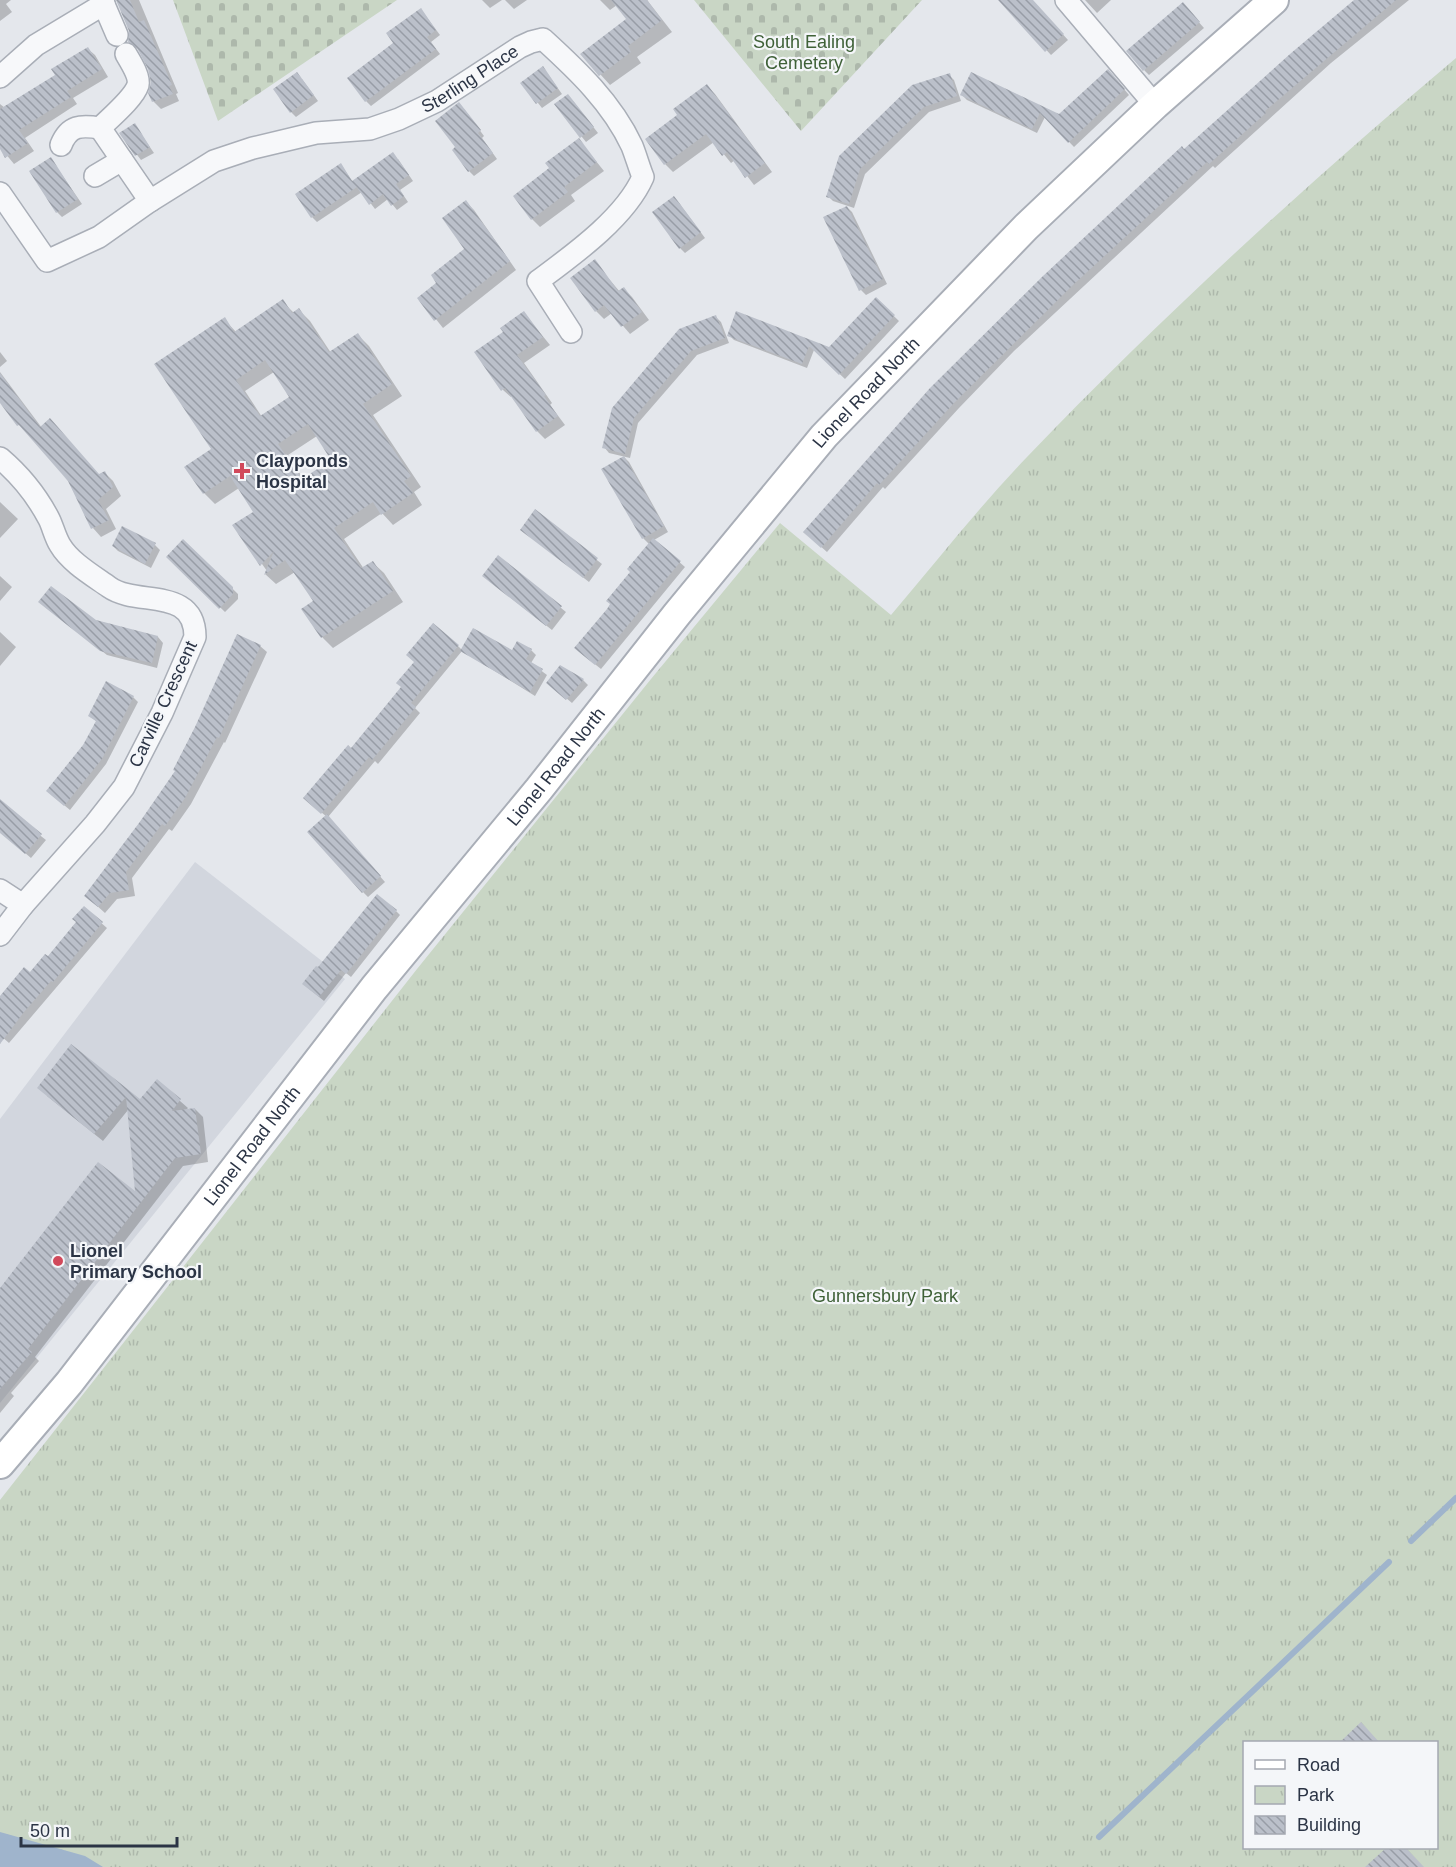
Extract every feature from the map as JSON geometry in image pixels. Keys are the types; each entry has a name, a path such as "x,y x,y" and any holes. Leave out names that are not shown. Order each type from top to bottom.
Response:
{"street":[{"path":"1066,0 1155,105"},
{"name":"Lionel Road North","path":"0,1464 69,1383 375,988 824,436 1018,235 1155,105 1274,0"},
{"path":"0,77 36,45 103,2 138,85 123,105 100,128"},
{"name":"Sterling Place","path":"0,193 47,261 99,237 150,201 214,161 246,150 316,134 370,129 399,119 437,100 520,47 543,39 575,67 604,102 632,147 643,177 618,212 587,245 538,281 571,332"},
{"path":"61,145 66,134 82,125 100,128 150,201"},
{"path":"95,176 122,160"},
{"name":"Carville Crescent","path":"0,458 22,479 49,519 60,546 81,567 113,590 135,598 171,601 182,607 195,626 195,637 162,713 124,787 0,935"},
{"path":"0,890 23,905"}],"shaded area":[{"name":"Lionel Primary School","path":"195,862 345,979 0,1403 0,1119"}],"green space":[{"path":"173,0 397,0 218,121"},
{"name":"South Ealing Cemetery","path":"694,0 922,0 801,131"},
{"name":"Gunnersbury Park","path":"1456,58 1456,1867 0,1867 0,1500 417,969 780,523 891,615 1027,457 1130,353 1290,202"}],"water":[{"path":"0,1832 85,1856 103,1867 0,1867"}],"building":[{"path":"116,0 130,0 139,22 144,20 172,85 169,86 173,94 152,102 148,93 151,82 148,69 137,48 128,42 129,31"},
{"path":"611,0 647,0 662,20 628,46 631,52 599,76 580,54 626,19"},
{"path":"998,0 1033,0 1064,34 1045,52"},
{"path":"1354,0 1396,0 1265,111 1266,113 1209,164 1207,162 1074,284 954,403 879,485 877,483 821,548 803,532 930,388 1043,276 1182,146 1184,149"},
{"path":"1183,2 1200,22 1143,71 1126,51"},
{"path":"421,8 436,30 427,37 436,49 365,102 347,78 393,43 386,33"},
{"path":"88,47 102,69 67,91 71,97 19,130 28,143 5,158 0,149 0,109 55,75 51,69"},
{"path":"543,66 558,88 536,104 520,83"},
{"path":"1108,69 1125,89 1068,143 1040,113 1032,129 960,95 971,72 1059,114"},
{"path":"297,72 314,95 290,113 273,89"},
{"path":"950,73 957,96 924,107 860,169 849,204 826,197 839,156 912,85"},
{"path":"707,84 765,163 745,178 727,152 722,156 706,134 664,165 645,139 677,115 673,109"},
{"path":"568,94 594,127 580,138 554,104"},
{"path":"459,102 481,130 478,133 493,153 468,172 452,150 455,147 435,121"},
{"path":"135,123 150,147 135,156 119,133"},
{"path":"579,138 597,162 564,187 568,192 531,220 513,196 549,168 545,163"},
{"path":"393,152 409,175 396,184 404,196 391,206 383,194 369,205 357,187 311,218 295,194 341,163 352,181"},
{"path":"51,157 78,199 56,213 29,171"},
{"path":"674,196 701,232 679,249 652,212"},
{"path":"466,200 510,261 434,321 417,298 436,283 431,275 464,249 442,218"},
{"path":"847,206 883,279 859,291 823,217"},
{"path":"595,259 618,291 624,287 642,312 621,327 604,305 595,312 570,278"},
{"path":"876,297 895,315 839,375 809,346 802,364 727,336 736,311 829,347"},
{"name":"Clayponds Hospital","path":"283,299 292,313 299,308 329,352 358,333 392,384 363,404 411,476 404,481 413,493 381,515 373,502 334,528 361,568 373,561 393,591 321,638 301,609 313,601 285,560 264,575 274,551 260,566 232,525 253,512 230,476 203,494 184,467 211,449 154,364 225,317 234,332","holes":["265,360 289,397 260,416 236,380","308,424 331,460 302,479 278,444"]},
{"path":"524,311 543,337 517,355 558,416 536,432 505,388 501,391 474,352 503,332 500,328"},
{"path":"716,315 725,338 691,351 634,418 625,454 602,448 612,408 679,329"},
{"path":"0,373 40,427 50,418 99,474 105,471 113,487 98,500 109,520 91,529 68,481 19,425 17,426 0,403"},
{"path":"624,456 664,526 642,539 601,469"},
{"path":"535,509 598,558 583,578 520,530"},
{"path":"122,526 156,543 145,564 112,546"},
{"path":"653,538 681,561 595,665 574,648 607,609 610,604 606,601 630,572 627,569"},
{"path":"183,539 233,587 233,594 219,609 166,557"},
{"path":"498,555 562,606 546,626 482,576"},
{"path":"51,586 96,620 158,636 152,663 100,651 38,602"},
{"path":"433,623 459,645 411,703 416,707 372,760 369,757 321,814 303,798 348,745 351,748 401,687 396,683 414,662 406,655"},
{"path":"473,628 512,650 517,641 532,649 526,659 543,669 530,692 460,651"},
{"path":"237,634 261,645 219,738 217,737 185,798 165,826 162,824 126,872 129,890 110,893 98,907 84,896 175,771 173,770"},
{"path":"560,665 584,679 566,700 546,683"},
{"path":"106,681 134,696 102,759 64,806 46,791 83,745 96,721 88,716"},
{"path":"0,799 42,834 25,854 0,833"},
{"path":"327,814 381,876 362,893 307,832"},
{"path":"377,894 397,910 346,974 341,970 319,997 302,984"},
{"path":"84,906 103,922 53,982 51,981 24,1012 0,1044 0,996 24,967 30,972 45,954 48,956 76,922 72,919"},
{"path":"71,1044 140,1099 157,1079 181,1099 172,1111 195,1108 201,1154 175,1158 28,1349 32,1352 0,1389 0,1288 98,1162 135,1191 126,1097 94,1134 37,1088"},
{"path":"1361,1722 1378,1741 1341,1741"},
{"path":"1385,1849 1407,1849 1424,1867 1365,1867"}],"waterway":[{"path":"1411,1541 1456,1498"},
{"path":"1099,1837 1389,1562"}],"place":[{"name":"Clayponds Hospital","path":"242,471"},
{"name":"Lionel Primary School","path":"58,1261"}]}
